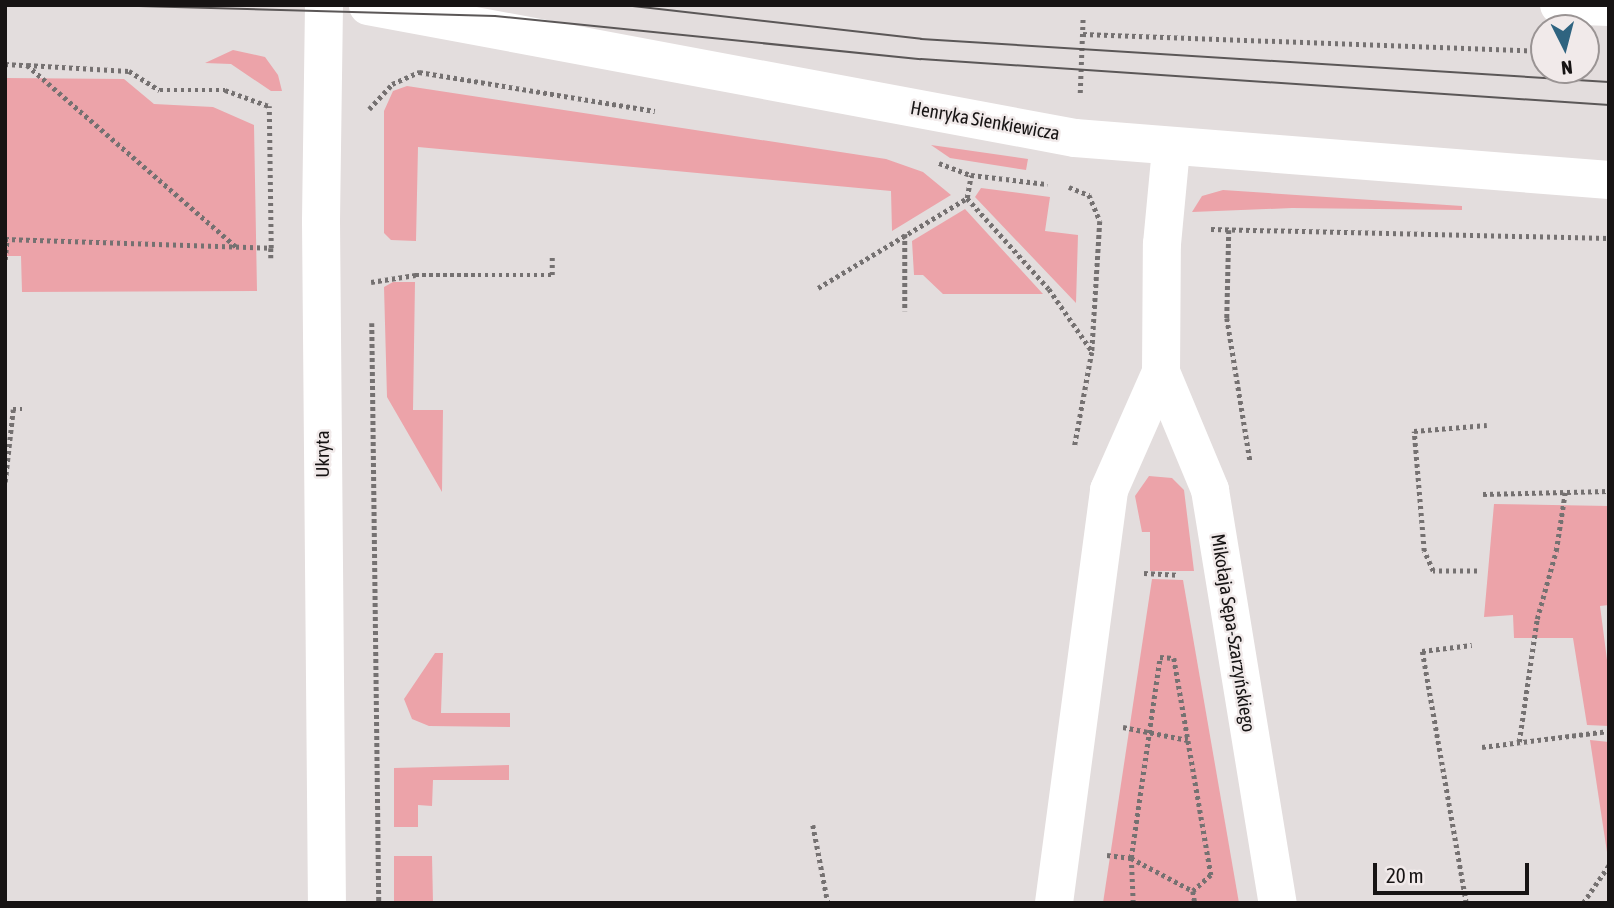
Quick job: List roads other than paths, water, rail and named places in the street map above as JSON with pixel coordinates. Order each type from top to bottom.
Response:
[{"type":"street","name":"Ukryta","points":[[324,5],[321,235],[327,903]]},
{"type":"street","name":"Henryka Sienkiewicza","points":[[356,5],[1032,131],[1171,148],[1609,180]]},
{"type":"street","name":"Henryka Sienkiewicza","points":[[368,6],[390,5]]},
{"type":"street","points":[[1559,5],[1609,7]]},
{"type":"street","name":"Mikołaja Sępa-Szarzyńskiego","points":[[1171,148],[1161,244],[1161,372],[1210,490],[1278,903]]},
{"type":"street","name":"Mikołaja Sępa-Szarzyńskiego","points":[[1054,903],[1110,490],[1161,372]]},
{"type":"tram line","points":[[103,5],[495,16],[921,59],[1609,105]]},
{"type":"tram line","points":[[624,5],[921,39],[1609,82]]}]
